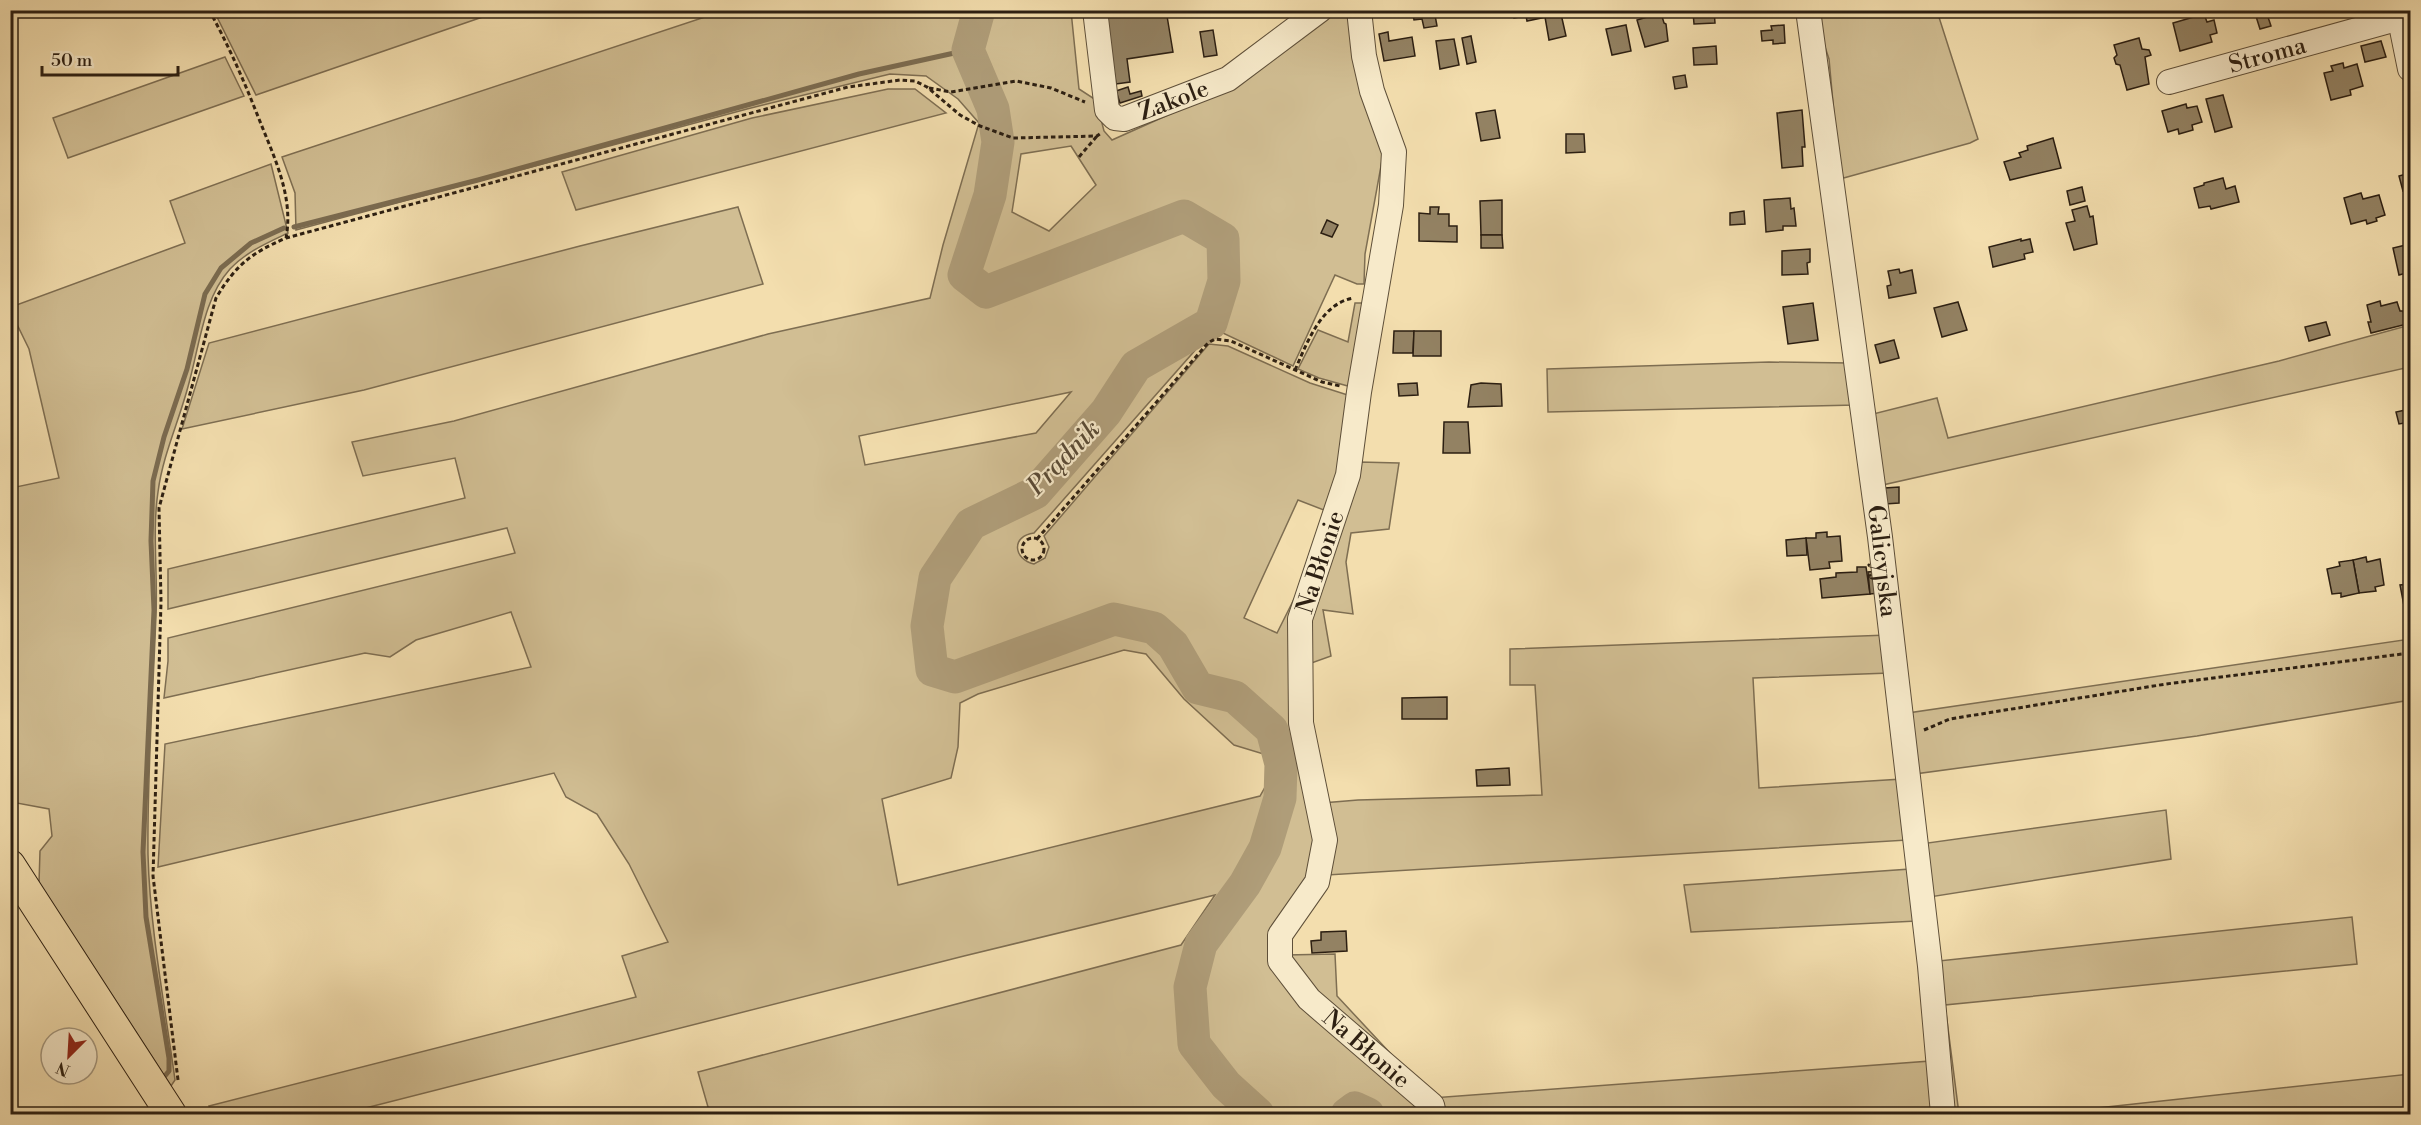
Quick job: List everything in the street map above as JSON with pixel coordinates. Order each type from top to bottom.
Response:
[{"type":"main road","points":[[10,866],[171,1114]]},
{"type":"street","name":"Zakole","points":[[1095,10],[1111,114],[1124,119],[1228,79],[1320,10]]},
{"type":"street","name":"Na Błonie","points":[[1359,10],[1364,56],[1372,91],[1394,152],[1391,205],[1359,392],[1348,475],[1300,619],[1301,723],[1325,840],[1317,882],[1280,935],[1280,962],[1309,999],[1432,1105],[1434,1114]]},
{"type":"street","name":"Galicyjska","points":[[1808,10],[1880,537],[1930,966],[1943,1114]]},
{"type":"street","points":[[2399,14],[2410,69]]},
{"type":"street","name":"Stroma","points":[[2169,82],[2399,14]]},
{"type":"path","points":[[209,10],[232,52],[282,176],[289,222],[286,238]]},
{"type":"path","points":[[171,1114],[178,1083],[153,876],[161,602],[159,508],[216,298],[230,274],[258,250],[286,238],[848,87],[900,80],[915,81],[927,87],[960,115],[980,126],[1013,138],[1097,136]]},
{"type":"path","points":[[927,87],[951,92],[1016,81],[1040,85],[1111,114],[1109,128],[1097,136],[1078,158]]},
{"type":"path","points":[[1296,370],[1315,327],[1343,300],[1376,295]]},
{"type":"path","points":[[1037,539],[1208,343],[1215,339],[1231,340],[1322,382],[1359,392]]},
{"type":"path","points":[[1030,538],[1037,539],[1043,547],[1042,554],[1033,559],[1026,557],[1022,549],[1024,542],[1030,538]]},
{"type":"path","points":[[1904,739],[1950,719],[1961,717],[2166,684],[2410,653]]},
{"type":"shaded area","points":[[726,10],[1071,11],[1079,89],[1096,100],[1104,131],[1112,140],[1235,85],[1334,11],[1353,11],[1383,155],[1365,254],[1364,284],[1357,284],[1335,275],[1293,366],[1223,333],[1206,338],[1034,533],[1021,538],[1018,548],[1022,557],[1034,564],[1045,558],[1049,547],[1044,536],[1209,344],[1228,346],[1310,383],[1354,397],[1329,512],[1298,500],[1244,618],[1277,633],[1302,583],[1316,845],[1311,875],[1269,959],[1427,1114],[710,1114],[698,1072],[1181,945],[1215,895],[964,956],[342,1114],[213,1114],[209,1106],[636,997],[622,956],[668,942],[629,864],[597,814],[566,797],[554,773],[158,867],[165,744],[531,667],[511,612],[416,640],[390,657],[365,653],[164,698],[168,638],[515,553],[507,528],[168,609],[168,569],[465,498],[455,458],[363,476],[352,442],[454,421],[768,334],[930,298],[979,123],[958,99],[926,76],[890,74],[747,109],[296,230],[295,193],[282,157]],"holes":[[[1071,146],[1096,185],[1049,231],[1012,212],[1021,154]],[[1071,392],[1036,433],[865,465],[859,436]],[[1124,650],[1146,654],[1184,699],[1234,745],[1267,755],[1269,780],[1260,796],[898,885],[882,799],[951,778],[958,747],[960,703],[978,694]]]},
{"type":"shaded area","points":[[214,11],[500,11],[256,95]]},
{"type":"shaded area","points":[[1813,11],[1937,11],[1978,139],[1840,179],[1829,59]]},
{"type":"shaded area","points":[[225,57],[244,96],[68,158],[53,118]]},
{"type":"shaded area","points":[[888,89],[915,89],[946,113],[576,210],[562,172],[752,118]]},
{"type":"shaded area","points":[[271,164],[288,233],[257,248],[236,263],[214,293],[164,463],[156,507],[156,600],[149,765],[148,855],[155,940],[175,1080],[171,1086],[39,883],[40,851],[52,836],[49,809],[11,802],[11,488],[59,478],[29,349],[11,312],[11,307],[185,243],[170,201]]},
{"type":"shaded area","points":[[738,207],[763,284],[364,390],[182,429],[209,343]]},
{"type":"shaded area","points":[[1355,303],[1370,303],[1355,388],[1319,378],[1298,369],[1318,330],[1348,342]]},
{"type":"shaded area","points":[[2410,325],[2410,367],[1878,486],[1869,415],[1937,398],[1948,438],[2279,361]]},
{"type":"shaded area","points":[[1769,362],[1850,363],[1856,405],[1548,412],[1547,369]]},
{"type":"shaded area","points":[[1359,462],[1399,463],[1389,529],[1351,533],[1346,562],[1353,614],[1323,610],[1331,656],[1306,665],[1309,619]]},
{"type":"shaded area","points":[[1888,635],[1890,673],[1753,678],[1759,788],[1902,779],[1908,713],[2410,639],[2410,700],[2197,736],[1915,774],[1921,844],[2166,810],[2171,859],[1929,897],[1939,961],[2352,917],[2357,964],[1945,1005],[1959,1114],[1439,1114],[1312,996],[1286,955],[1335,954],[1337,996],[1432,1098],[1930,1061],[1917,921],[1691,932],[1684,885],[1910,869],[1907,840],[1327,875],[1322,803],[1542,795],[1535,685],[1510,685],[1510,649]]},
{"type":"shaded area","points":[[2410,1074],[2410,1114],[2042,1114]]},
{"type":"building","points":[[1105,10],[1166,10],[1173,52],[1127,59],[1130,82],[1116,84]]},
{"type":"building","points":[[1412,10],[1447,10],[1447,13],[1435,15],[1437,26],[1424,28],[1422,19],[1414,20]]},
{"type":"building","points":[[1512,10],[1560,10],[1561,14],[1527,21],[1526,16],[1514,18]]},
{"type":"building","points":[[1583,10],[1609,10],[1610,13],[1584,17]]},
{"type":"building","points":[[1685,10],[1714,10],[1715,23],[1694,24],[1693,12],[1685,13]]},
{"type":"building","points":[[2254,10],[2286,11],[2267,14],[2271,26],[2260,29]]},
{"type":"building","points":[[1661,13],[1666,24],[1668,41],[1645,47],[1637,20]]},
{"type":"building","points":[[1561,14],[1566,36],[1549,40],[1545,17]]},
{"type":"building","points":[[2204,14],[2207,22],[2214,20],[2217,33],[2210,35],[2212,42],[2180,51],[2173,23]]},
{"type":"building","points":[[1626,25],[1631,51],[1612,55],[1606,29]]},
{"type":"building","points":[[1784,25],[1785,43],[1773,44],[1773,40],[1762,41],[1761,31],[1772,30],[1771,26]]},
{"type":"building","points":[[1213,30],[1217,55],[1204,57],[1200,32]]},
{"type":"building","points":[[1388,32],[1389,41],[1412,37],[1415,56],[1384,61],[1379,34]]},
{"type":"building","points":[[1471,36],[1476,62],[1467,64],[1462,38]]},
{"type":"building","points":[[2139,38],[2142,49],[2149,50],[2151,55],[2145,57],[2149,84],[2127,90],[2120,65],[2116,64],[2114,58],[2117,55],[2114,45]]},
{"type":"building","points":[[1454,39],[1459,65],[1440,69],[1436,41]]},
{"type":"building","points":[[2381,41],[2386,57],[2365,62],[2361,46]]},
{"type":"building","points":[[1716,46],[1717,64],[1694,65],[1693,48]]},
{"type":"building","points":[[2343,63],[2344,68],[2357,64],[2363,86],[2350,90],[2351,95],[2331,100],[2324,73],[2333,71],[2331,66]]},
{"type":"building","points":[[1685,75],[1687,87],[1675,89],[1673,77]]},
{"type":"building","points":[[1128,87],[1130,94],[1141,91],[1142,96],[1120,103],[1116,91]]},
{"type":"building","points":[[2223,95],[2232,127],[2215,132],[2206,99]]},
{"type":"building","points":[[2186,104],[2187,108],[2197,106],[2202,122],[2192,125],[2193,130],[2179,134],[2178,129],[2168,132],[2162,111]]},
{"type":"building","points":[[1495,110],[1500,138],[1481,141],[1476,113]]},
{"type":"building","points":[[1802,110],[1805,147],[1802,147],[1803,166],[1782,168],[1777,113]]},
{"type":"building","points":[[1566,134],[1584,134],[1585,152],[1566,153]]},
{"type":"building","points":[[2053,138],[2061,168],[2010,180],[2004,162],[2021,157],[2019,153],[2028,150],[2027,146]]},
{"type":"building","points":[[2410,173],[2410,189],[2403,191],[2399,176]]},
{"type":"building","points":[[2223,178],[2226,189],[2235,186],[2239,202],[2211,209],[2210,206],[2199,208],[2194,188]]},
{"type":"building","points":[[2082,187],[2085,201],[2070,205],[2067,191]]},
{"type":"building","points":[[2361,193],[2363,199],[2379,195],[2385,215],[2367,224],[2366,220],[2351,224],[2344,198]]},
{"type":"building","points":[[1790,198],[1791,209],[1794,208],[1796,226],[1783,226],[1783,230],[1766,232],[1764,200]]},
{"type":"building","points":[[1502,200],[1502,235],[1481,235],[1480,201]]},
{"type":"building","points":[[2087,206],[2090,217],[2093,216],[2097,244],[2074,250],[2066,223],[2075,221],[2072,210]]},
{"type":"building","points":[[1430,207],[1439,207],[1438,214],[1449,214],[1449,226],[1457,226],[1457,242],[1419,241],[1419,213],[1430,214]]},
{"type":"building","points":[[1744,211],[1745,224],[1730,225],[1730,213]]},
{"type":"building","points":[[1327,220],[1338,225],[1332,237],[1321,233]]},
{"type":"building","points":[[1481,235],[1502,235],[1503,248],[1481,248]]},
{"type":"building","points":[[2021,239],[2021,241],[2030,239],[2033,252],[2024,254],[2025,259],[1993,267],[1989,247]]},
{"type":"building","points":[[2410,244],[2410,272],[2399,275],[2393,248]]},
{"type":"building","points":[[1810,249],[1810,262],[1807,263],[1808,274],[1782,275],[1782,251]]},
{"type":"building","points":[[1899,269],[1900,273],[1912,270],[1916,293],[1889,298],[1887,286],[1891,285],[1888,271]]},
{"type":"building","points":[[2380,301],[2381,306],[2397,302],[2407,324],[2371,333],[2367,305]]},
{"type":"building","points":[[1958,302],[1967,330],[1942,337],[1934,308]]},
{"type":"building","points":[[1813,303],[1818,340],[1788,344],[1783,307]]},
{"type":"building","points":[[2326,322],[2330,335],[2309,341],[2305,327]]},
{"type":"building","points":[[1394,331],[1414,331],[1413,353],[1393,353]]},
{"type":"building","points":[[1414,331],[1441,331],[1441,356],[1413,356]]},
{"type":"building","points":[[1894,340],[1899,358],[1880,363],[1875,345]]},
{"type":"building","points":[[1417,383],[1418,395],[1399,396],[1398,384]]},
{"type":"building","points":[[1501,384],[1502,406],[1468,407],[1471,385]]},
{"type":"building","points":[[2410,409],[2410,422],[2399,424],[2396,412]]},
{"type":"building","points":[[1444,422],[1468,422],[1470,453],[1443,453]]},
{"type":"building","points":[[1899,487],[1899,503],[1885,504],[1885,488]]},
{"type":"building","points":[[1827,532],[1827,537],[1840,536],[1842,561],[1829,562],[1830,568],[1810,570],[1806,538],[1816,538],[1816,533]]},
{"type":"building","points":[[1806,538],[1807,555],[1787,556],[1786,540]]},
{"type":"building","points":[[2366,557],[2367,562],[2380,559],[2384,585],[2375,587],[2376,591],[2359,593],[2353,560]]},
{"type":"building","points":[[2353,560],[2359,593],[2341,597],[2341,593],[2332,594],[2327,569],[2340,566],[2339,562]]},
{"type":"building","points":[[1857,567],[1866,567],[1870,594],[1822,598],[1820,579],[1836,577],[1836,573],[1857,572]]},
{"type":"building","points":[[1878,571],[1880,593],[1870,594],[1868,572]]},
{"type":"building","points":[[2410,584],[2410,610],[2405,611],[2400,585]]},
{"type":"building","points":[[1447,697],[1447,719],[1402,719],[1402,698]]},
{"type":"building","points":[[1509,768],[1510,785],[1477,786],[1476,770]]},
{"type":"building","points":[[1346,931],[1347,951],[1312,953],[1311,941],[1321,940],[1321,932]]},
{"type":"waterway","name":"Prądnik","points":[[979,10],[968,50],[993,109],[998,142],[990,195],[964,275],[986,292],[1184,216],[1223,239],[1224,281],[1211,323],[1136,366],[1106,412],[1035,493],[971,524],[935,578],[927,626],[932,670],[955,677],[1114,619],[1154,628],[1173,645],[1198,688],[1235,697],[1272,730],[1281,764],[1280,798],[1265,848],[1245,884],[1201,944],[1190,987],[1194,1044],[1226,1085],[1258,1114]]},
{"type":"waterway","points":[[294,227],[478,180],[859,74],[968,50]]},
{"type":"waterway","points":[[164,1077],[169,1071],[169,1058],[146,917],[143,852],[154,610],[151,541],[153,481],[164,437],[187,369],[205,294],[221,268],[251,243],[284,228]]},
{"type":"waterway","name":"Prądnik","points":[[1347,1114],[1355,1108],[1368,1114]]}]
